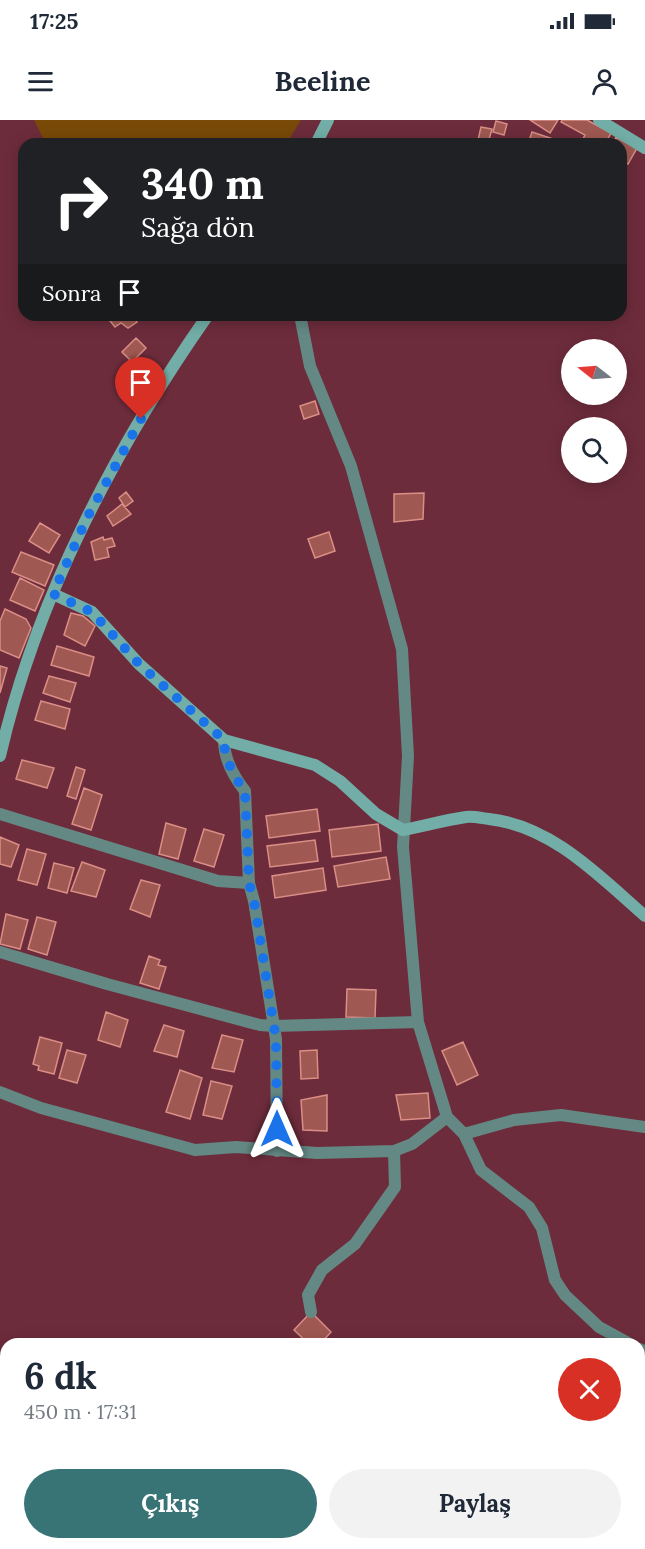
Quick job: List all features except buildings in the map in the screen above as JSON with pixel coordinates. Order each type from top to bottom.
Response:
[{"type":"street","points":[[319,138],[328,120]]},
{"type":"street","points":[[599,120],[645,148]]},
{"type":"street","points":[[0,756],[11,709],[53,594],[87,518],[130,436],[204,321]]},
{"type":"street","points":[[301,321],[310,366],[351,466],[402,648],[408,756],[403,830],[418,1022],[447,1117],[464,1134],[480,1170],[529,1207],[542,1228],[555,1280],[566,1295],[599,1328],[618,1338]]},
{"type":"street","points":[[53,594],[92,612],[139,664],[224,740],[315,765],[340,781],[376,814],[403,830],[468,817],[509,821],[556,842],[645,916]]},
{"type":"street","points":[[224,740],[224,750],[236,780],[245,791],[249,883],[254,901],[276,1039],[277,1151]]},
{"type":"street","points":[[0,814],[218,881],[249,883]]},
{"type":"street","points":[[0,952],[107,984],[260,1025],[418,1022]]},
{"type":"street","points":[[0,1092],[51,1111],[195,1150],[236,1147],[277,1151],[394,1151],[412,1144],[447,1117]]},
{"type":"street","points":[[464,1134],[514,1120],[561,1115],[645,1127]]},
{"type":"street","points":[[311,1312],[308,1295],[322,1270],[355,1244],[395,1187],[394,1151]]},
{"type":"shaded area","points":[[34,120],[301,120],[290,138],[43,138]]},
{"type":"route","points":[[141,419],[87,518],[53,594],[92,612],[139,664],[224,740],[224,750],[236,780],[245,791],[249,883],[254,901],[276,1039],[277,1129]]}]
